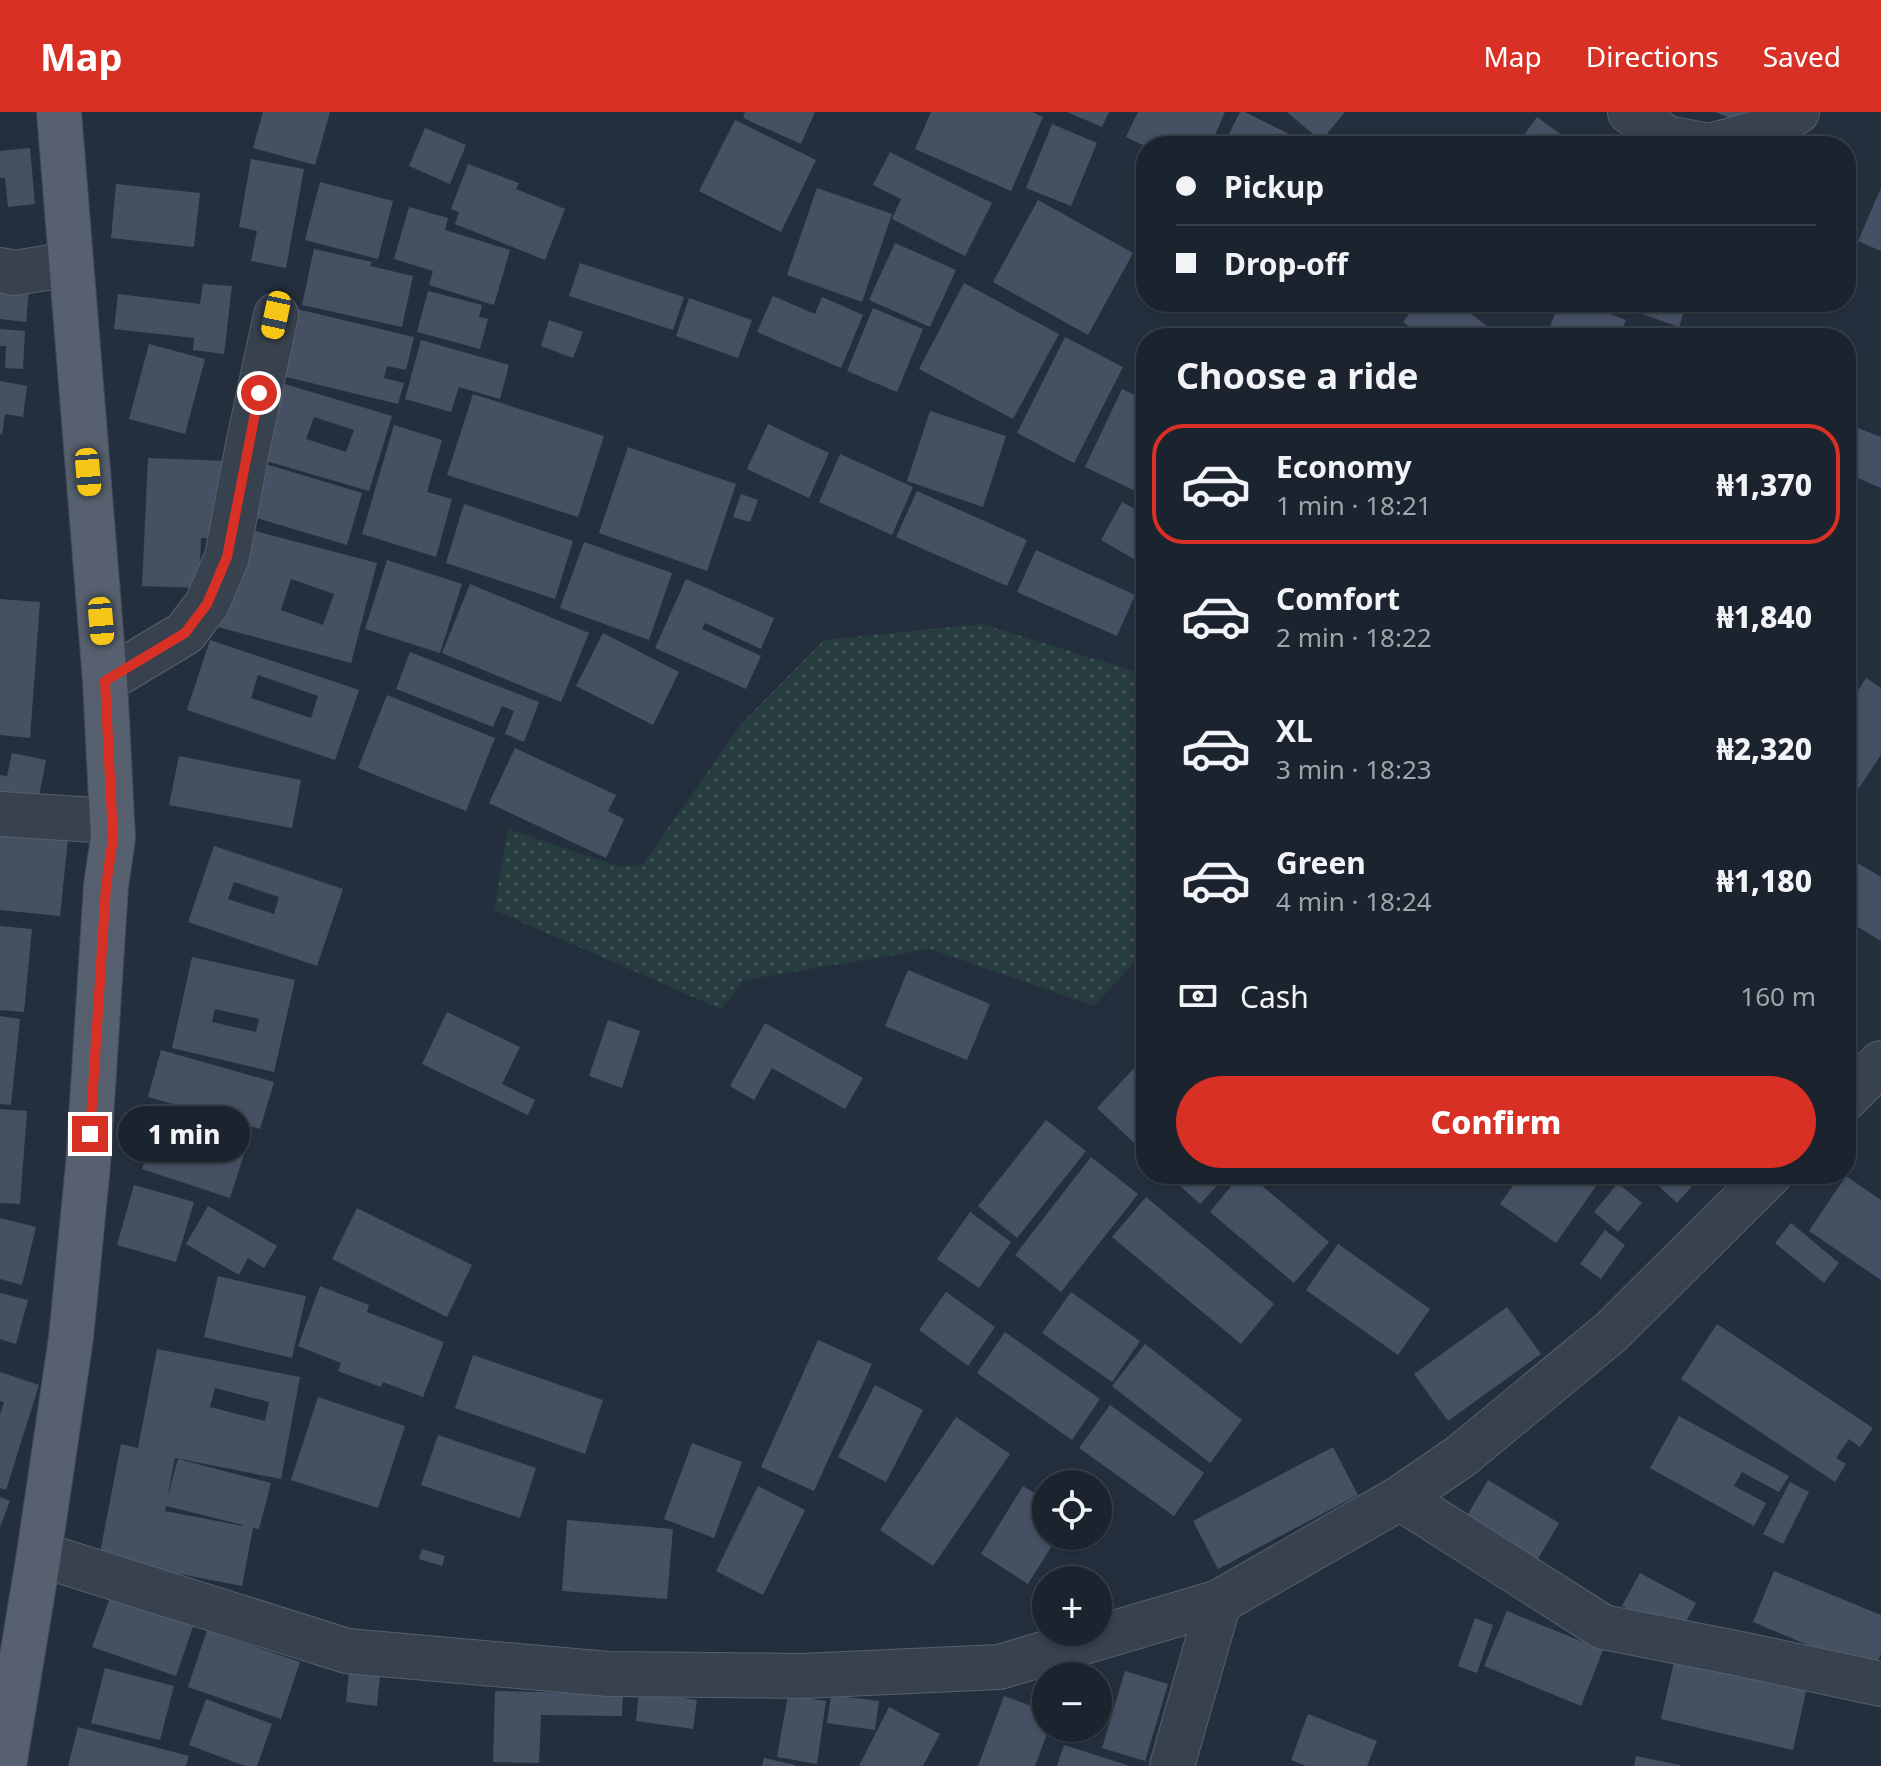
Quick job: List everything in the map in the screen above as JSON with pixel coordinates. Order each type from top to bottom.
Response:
[{"type":"main road","points":[[4,1766],[73,1323],[88,1165],[106,886],[113,838],[105,681],[59,112]]},
{"type":"street","points":[[1630,112],[1664,136]]},
{"type":"street","points":[[1747,136],[1797,112]]},
{"type":"street","points":[[0,270],[14,273],[71,264]]},
{"type":"street","points":[[105,681],[185,633],[207,604],[227,557],[276,315]]},
{"type":"street","points":[[0,814],[112,821]]},
{"type":"street","points":[[1856,1088],[1881,1063]]},
{"type":"street","points":[[39,1554],[347,1651],[609,1674],[802,1676],[999,1667],[1219,1602],[1400,1498],[1461,1456],[1611,1332],[1760,1184]]},
{"type":"street","points":[[1400,1498],[1603,1627],[1881,1684]]},
{"type":"street","points":[[1172,1766],[1219,1602]]},
{"type":"green space","points":[[982,624],[1136,672],[1136,960],[1094,1006],[930,949],[744,980],[721,1009],[494,910],[508,829],[620,867],[643,864],[742,723],[824,640]]},
{"type":"building","points":[[263,112],[330,112],[315,165],[253,148]]},
{"type":"building","points":[[745,112],[815,112],[801,144],[743,118]]},
{"type":"building","points":[[931,112],[1032,112],[1043,117],[1011,191],[915,149]]},
{"type":"building","points":[[1067,112],[1109,112],[1102,127]]},
{"type":"building","points":[[1138,112],[1225,112],[1214,136],[1136,136],[1136,142],[1126,137]]},
{"type":"building","points":[[1240,112],[1291,135],[1290,136],[1228,136]]},
{"type":"building","points":[[1287,112],[1345,112],[1325,136],[1315,136]]},
{"type":"building","points":[[1715,112],[1756,112],[1750,126]]},
{"type":"building","points":[[1537,117],[1563,136],[1523,136]]},
{"type":"building","points":[[735,120],[816,160],[781,232],[699,191]]},
{"type":"building","points":[[1052,124],[1097,143],[1071,206],[1026,188]]},
{"type":"building","points":[[425,128],[466,145],[450,184],[409,166]]},
{"type":"building","points":[[30,148],[35,204],[8,207],[5,178],[0,178],[0,151]]},
{"type":"building","points":[[890,152],[992,203],[965,256],[892,219],[901,199],[873,185]]},
{"type":"building","points":[[251,159],[304,169],[286,268],[251,261],[257,231],[239,227]]},
{"type":"building","points":[[468,164],[519,183],[516,189],[565,209],[545,260],[455,224],[459,212],[451,209]]},
{"type":"building","points":[[320,182],[393,201],[378,259],[305,240]]},
{"type":"building","points":[[116,184],[200,193],[194,247],[111,238]]},
{"type":"building","points":[[817,188],[892,214],[862,302],[787,275]]},
{"type":"building","points":[[1881,188],[1881,251],[1858,241]]},
{"type":"building","points":[[1038,200],[1133,253],[1088,335],[993,282]]},
{"type":"building","points":[[409,207],[448,218],[445,230],[510,250],[494,305],[429,285],[433,271],[394,259]]},
{"type":"building","points":[[895,243],[956,270],[930,327],[869,300]]},
{"type":"building","points":[[314,249],[372,262],[370,266],[413,276],[402,327],[302,305]]},
{"type":"building","points":[[580,263],[684,297],[673,330],[569,296]]},
{"type":"building","points":[[964,283],[1059,334],[1013,419],[919,369]]},
{"type":"building","points":[[203,284],[232,286],[224,354],[193,350],[194,338],[114,329],[118,294],[200,304]]},
{"type":"building","points":[[0,286],[29,289],[26,322],[0,319]]},
{"type":"building","points":[[428,291],[482,305],[479,317],[488,319],[480,349],[417,332]]},
{"type":"building","points":[[773,296],[815,314],[822,297],[863,315],[841,368],[757,332]]},
{"type":"building","points":[[689,298],[752,320],[738,358],[676,336]]},
{"type":"building","points":[[873,308],[923,329],[897,392],[847,371]]},
{"type":"building","points":[[297,309],[414,337],[406,370],[387,366],[384,378],[404,383],[398,404],[282,376]]},
{"type":"building","points":[[1410,312],[1469,312],[1487,326],[1411,328],[1403,322]]},
{"type":"building","points":[[1555,312],[1606,312],[1626,320],[1623,328],[1550,328]]},
{"type":"building","points":[[1636,312],[1684,312],[1679,327]]},
{"type":"building","points":[[549,320],[583,332],[573,358],[541,346]]},
{"type":"building","points":[[0,329],[25,331],[23,369],[5,368],[6,346],[0,346]]},
{"type":"building","points":[[1065,337],[1123,367],[1074,463],[1017,433]]},
{"type":"building","points":[[421,340],[509,365],[500,399],[459,387],[451,412],[405,399]]},
{"type":"building","points":[[149,344],[205,359],[185,434],[129,419]]},
{"type":"building","points":[[0,381],[27,386],[23,417],[5,414],[2,435],[0,434]]},
{"type":"building","points":[[278,382],[392,416],[369,491],[256,458]],"holes":[[[314,417],[354,430],[346,452],[306,439]]]},
{"type":"building","points":[[1122,389],[1136,395],[1136,491],[1085,467]]},
{"type":"building","points":[[473,394],[604,436],[578,517],[447,475]]},
{"type":"building","points":[[930,411],[1006,436],[983,507],[907,481]]},
{"type":"building","points":[[768,424],[829,453],[809,498],[747,469]]},
{"type":"building","points":[[394,425],[442,440],[427,492],[452,499],[436,557],[362,534]]},
{"type":"building","points":[[1856,427],[1881,437],[1881,488],[1856,477]]},
{"type":"building","points":[[628,447],[736,484],[707,571],[599,533]]},
{"type":"building","points":[[840,454],[913,487],[892,535],[819,502]]},
{"type":"building","points":[[148,458],[229,461],[225,539],[201,538],[199,588],[142,586]]},
{"type":"building","points":[[259,462],[362,493],[347,545],[243,514]]},
{"type":"building","points":[[917,491],[1027,540],[1007,586],[896,537]]},
{"type":"building","points":[[741,494],[758,500],[750,522],[733,517]]},
{"type":"building","points":[[1122,502],[1136,510],[1136,560],[1101,540]]},
{"type":"building","points":[[464,504],[573,541],[555,599],[446,563]]},
{"type":"building","points":[[244,528],[377,563],[351,663],[218,627]],"holes":[[[291,579],[334,594],[323,625],[281,610]]]},
{"type":"building","points":[[584,542],[672,573],[649,640],[560,608]]},
{"type":"building","points":[[1036,550],[1135,595],[1117,636],[1017,592]]},
{"type":"building","points":[[387,560],[462,584],[440,653],[365,629]]},
{"type":"building","points":[[686,579],[774,618],[761,649],[705,623],[702,629],[761,656],[746,689],[655,648]]},
{"type":"building","points":[[470,584],[589,633],[561,702],[442,653]]},
{"type":"building","points":[[0,599],[40,602],[30,738],[0,735]]},
{"type":"building","points":[[603,633],[679,672],[653,725],[576,686]]},
{"type":"building","points":[[210,640],[359,690],[335,760],[187,710]],"holes":[[[258,675],[318,696],[311,718],[251,698]]]},
{"type":"building","points":[[410,652],[539,702],[524,742],[505,734],[514,711],[502,706],[493,727],[396,689]]},
{"type":"building","points":[[1866,678],[1881,688],[1881,755],[1856,792],[1856,694]]},
{"type":"building","points":[[387,695],[495,738],[466,811],[358,768]]},
{"type":"building","points":[[515,748],[616,795],[608,811],[624,819],[606,858],[489,803]]},
{"type":"building","points":[[12,753],[46,760],[37,807],[0,799],[0,775],[7,776]]},
{"type":"building","points":[[179,756],[301,780],[292,828],[169,805]]},
{"type":"building","points":[[0,830],[68,838],[60,916],[0,910]]},
{"type":"building","points":[[214,846],[343,889],[317,966],[188,922]],"holes":[[[234,882],[279,897],[274,914],[228,899]]]},
{"type":"building","points":[[1856,862],[1881,877],[1881,941],[1856,926]]},
{"type":"building","points":[[0,926],[32,929],[24,1012],[0,1010]]},
{"type":"building","points":[[192,957],[295,980],[274,1072],[172,1048]],"holes":[[[215,1009],[259,1019],[256,1032],[212,1022]]]},
{"type":"building","points":[[908,970],[990,1004],[967,1060],[885,1026]]},
{"type":"building","points":[[447,1012],[520,1047],[502,1084],[535,1100],[528,1115],[422,1064]]},
{"type":"building","points":[[0,1016],[20,1019],[11,1105],[0,1104]]},
{"type":"building","points":[[608,1020],[640,1031],[622,1088],[589,1076]]},
{"type":"building","points":[[765,1023],[863,1078],[845,1109],[772,1068],[754,1100],[730,1086]]},
{"type":"building","points":[[161,1050],[274,1082],[260,1129],[148,1097]]},
{"type":"building","points":[[1136,1066],[1136,1145],[1097,1108]]},
{"type":"building","points":[[0,1109],[27,1111],[20,1204],[0,1203]]},
{"type":"building","points":[[161,1110],[249,1139],[230,1198],[142,1169]]},
{"type":"building","points":[[1046,1120],[1086,1151],[1017,1238],[978,1206]]},
{"type":"building","points":[[1091,1157],[1138,1194],[1061,1292],[1015,1255]]},
{"type":"building","points":[[1856,1183],[1881,1200],[1881,1280],[1809,1231],[1841,1184]]},
{"type":"building","points":[[1178,1184],[1219,1184],[1200,1204]]},
{"type":"building","points":[[1233,1184],[1260,1184],[1329,1242],[1294,1283],[1210,1212]]},
{"type":"building","points":[[1514,1184],[1597,1185],[1556,1243],[1500,1204]]},
{"type":"building","points":[[1617,1184],[1642,1203],[1618,1232],[1594,1212]]},
{"type":"building","points":[[1657,1184],[1694,1184],[1677,1203]]},
{"type":"building","points":[[134,1185],[194,1202],[176,1262],[117,1245]]},
{"type":"building","points":[[1146,1197],[1274,1304],[1241,1344],[1112,1237]]},
{"type":"building","points":[[208,1206],[277,1246],[264,1268],[248,1258],[239,1275],[186,1244]]},
{"type":"building","points":[[357,1208],[472,1265],[447,1317],[332,1259]]},
{"type":"building","points":[[970,1212],[1011,1242],[979,1288],[937,1259]]},
{"type":"building","points":[[0,1218],[36,1227],[22,1285],[0,1279]]},
{"type":"building","points":[[1791,1223],[1839,1263],[1824,1283],[1775,1243]]},
{"type":"building","points":[[1605,1230],[1625,1245],[1601,1279],[1580,1264]]},
{"type":"building","points":[[1338,1244],[1430,1309],[1398,1355],[1306,1290]]},
{"type":"building","points":[[218,1276],[306,1296],[292,1358],[204,1337]]},
{"type":"building","points":[[320,1286],[369,1305],[367,1312],[444,1342],[423,1397],[383,1382],[381,1387],[338,1371],[341,1363],[298,1346]]},
{"type":"building","points":[[946,1292],[995,1327],[968,1366],[919,1330]]},
{"type":"building","points":[[1071,1292],[1140,1341],[1112,1382],[1042,1333]]},
{"type":"building","points":[[0,1293],[28,1300],[16,1344],[0,1339]]},
{"type":"building","points":[[1507,1307],[1541,1354],[1448,1421],[1414,1374]]},
{"type":"building","points":[[1717,1324],[1873,1428],[1860,1447],[1849,1439],[1836,1458],[1846,1464],[1835,1482],[1681,1379]]},
{"type":"building","points":[[1005,1332],[1100,1399],[1072,1440],[977,1373]]},
{"type":"building","points":[[818,1340],[872,1364],[814,1491],[761,1467]]},
{"type":"building","points":[[1145,1344],[1242,1420],[1210,1463],[1112,1386]]},
{"type":"building","points":[[157,1349],[300,1377],[281,1479],[175,1458],[167,1499],[178,1459],[271,1483],[259,1529],[253,1528],[242,1586],[99,1558],[121,1444],[138,1448]],"holes":[[[215,1388],[269,1402],[265,1421],[210,1407]],[[166,1506],[243,1525],[243,1526],[165,1511]]]},
{"type":"building","points":[[473,1355],[603,1400],[585,1454],[455,1408]]},
{"type":"building","points":[[0,1372],[39,1385],[6,1490],[0,1488],[0,1415],[4,1402],[0,1401]]},
{"type":"building","points":[[875,1385],[923,1410],[886,1482],[838,1457]]},
{"type":"building","points":[[318,1397],[405,1426],[378,1508],[291,1480]]},
{"type":"building","points":[[1110,1405],[1204,1473],[1174,1516],[1079,1448]]},
{"type":"building","points":[[1679,1416],[1789,1476],[1779,1492],[1742,1472],[1734,1486],[1766,1503],[1754,1526],[1650,1468]]},
{"type":"building","points":[[956,1417],[1010,1454],[933,1566],[880,1530]]},
{"type":"building","points":[[438,1435],[536,1468],[520,1518],[421,1485]]},
{"type":"building","points":[[692,1443],[742,1462],[714,1538],[664,1519]]},
{"type":"building","points":[[1333,1447],[1358,1495],[1218,1569],[1193,1521]]},
{"type":"building","points":[[1488,1480],[1559,1523],[1532,1569],[1461,1526]]},
{"type":"building","points":[[1790,1482],[1809,1492],[1783,1544],[1763,1534]]},
{"type":"building","points":[[758,1486],[805,1510],[763,1595],[716,1571]]},
{"type":"building","points":[[1023,1486],[1032,1491],[1032,1550],[1049,1550],[1039,1566],[1032,1566],[1032,1578],[1028,1584],[981,1554]]},
{"type":"building","points":[[0,1497],[10,1501],[0,1527]]},
{"type":"building","points":[[567,1520],[673,1529],[667,1599],[562,1591]]},
{"type":"building","points":[[422,1549],[445,1556],[442,1566],[419,1559]]},
{"type":"building","points":[[1774,1571],[1881,1615],[1881,1654],[1873,1672],[1753,1622]]},
{"type":"building","points":[[1640,1573],[1696,1603],[1678,1636],[1622,1606]]},
{"type":"building","points":[[112,1592],[195,1621],[176,1676],[92,1647]]},
{"type":"building","points":[[1507,1611],[1603,1650],[1581,1706],[1484,1666]]},
{"type":"building","points":[[1475,1618],[1493,1625],[1477,1673],[1458,1666]]},
{"type":"building","points":[[207,1630],[300,1662],[281,1719],[188,1687]]},
{"type":"building","points":[[1676,1653],[1808,1683],[1793,1750],[1661,1719]]},
{"type":"building","points":[[105,1668],[174,1686],[160,1740],[91,1723]]},
{"type":"building","points":[[349,1671],[380,1675],[377,1706],[346,1702]]},
{"type":"building","points":[[1125,1671],[1168,1684],[1145,1761],[1102,1748],[1104,1742],[1112,1742],[1112,1715]]},
{"type":"building","points":[[495,1691],[623,1694],[622,1716],[541,1715],[539,1763],[493,1762]]},
{"type":"building","points":[[639,1692],[697,1700],[693,1729],[636,1721]]},
{"type":"building","points":[[788,1695],[826,1701],[817,1764],[777,1757]]},
{"type":"building","points":[[831,1695],[879,1701],[875,1730],[827,1723]]},
{"type":"building","points":[[1004,1696],[1032,1706],[1032,1742],[1044,1742],[1035,1766],[978,1766]]},
{"type":"building","points":[[206,1699],[272,1724],[257,1766],[245,1766],[189,1745]]},
{"type":"building","points":[[889,1707],[940,1734],[923,1766],[859,1766]]},
{"type":"building","points":[[1308,1714],[1377,1741],[1367,1766],[1306,1766],[1291,1760]]},
{"type":"building","points":[[78,1727],[189,1756],[186,1766],[68,1766]]},
{"type":"building","points":[[1064,1745],[1127,1765],[1127,1766],[1057,1766]]},
{"type":"building","points":[[1636,1756],[1680,1765],[1680,1766],[1634,1766]]},
{"type":"building","points":[[764,1758],[795,1765],[762,1766]]},
{"type":"route","points":[[90,1134],[106,886],[113,838],[105,681],[185,633],[207,604],[227,557],[259,393]]}]
